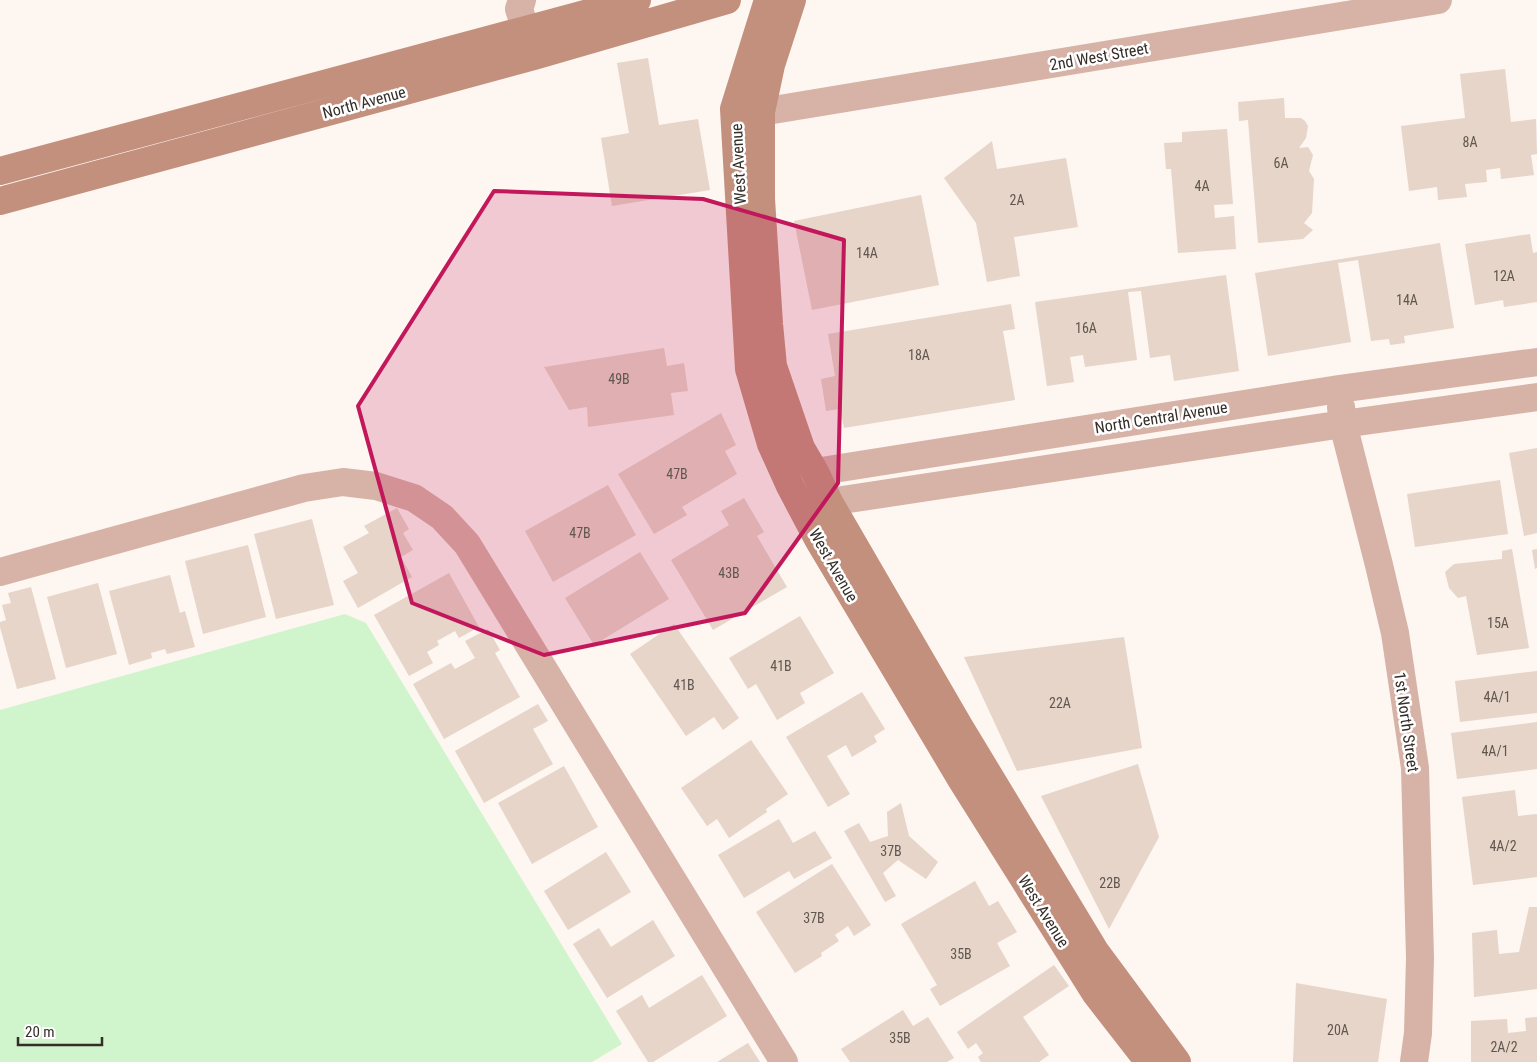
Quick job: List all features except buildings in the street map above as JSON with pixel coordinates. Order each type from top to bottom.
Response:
[{"type":"street","points":[[522,0],[519,9],[530,43]]},
{"type":"street","name":"North Avenue","points":[[0,201],[530,43],[637,0]]},
{"type":"street","name":"North Avenue","points":[[0,171],[530,43],[728,0]]},
{"type":"street","name":"2nd West Street","points":[[761,112],[1348,7],[1438,0]]},
{"type":"street","name":"West Avenue","points":[[784,1],[761,112],[761,199],[773,366],[801,448],[829,502],[959,726],[1095,952],[1177,1062]]},
{"type":"street","name":"West Avenue","points":[[784,1],[734,109],[749,369],[771,444],[818,539],[961,779],[1096,994],[1149,1062]]},
{"type":"street","name":"North Central Avenue","points":[[787,479],[815,472],[1339,389],[1537,362]]},
{"type":"street","name":"1st North Street","points":[[1339,389],[1343,424],[1395,633],[1415,768],[1420,958],[1418,1033],[1414,1062]]},
{"type":"street","points":[[803,511],[829,502],[1343,424],[1537,397]]},
{"type":"street","points":[[0,572],[304,488],[343,482],[376,486],[414,498],[442,517],[467,544],[784,1062]]},
{"type":"highlighted area","points":[[494,191],[703,199],[844,240],[838,483],[745,613],[544,655],[412,603],[358,406]]},
{"type":"green space","points":[[345,614],[366,623],[622,1044],[592,1062],[0,1062],[0,710]]}]
